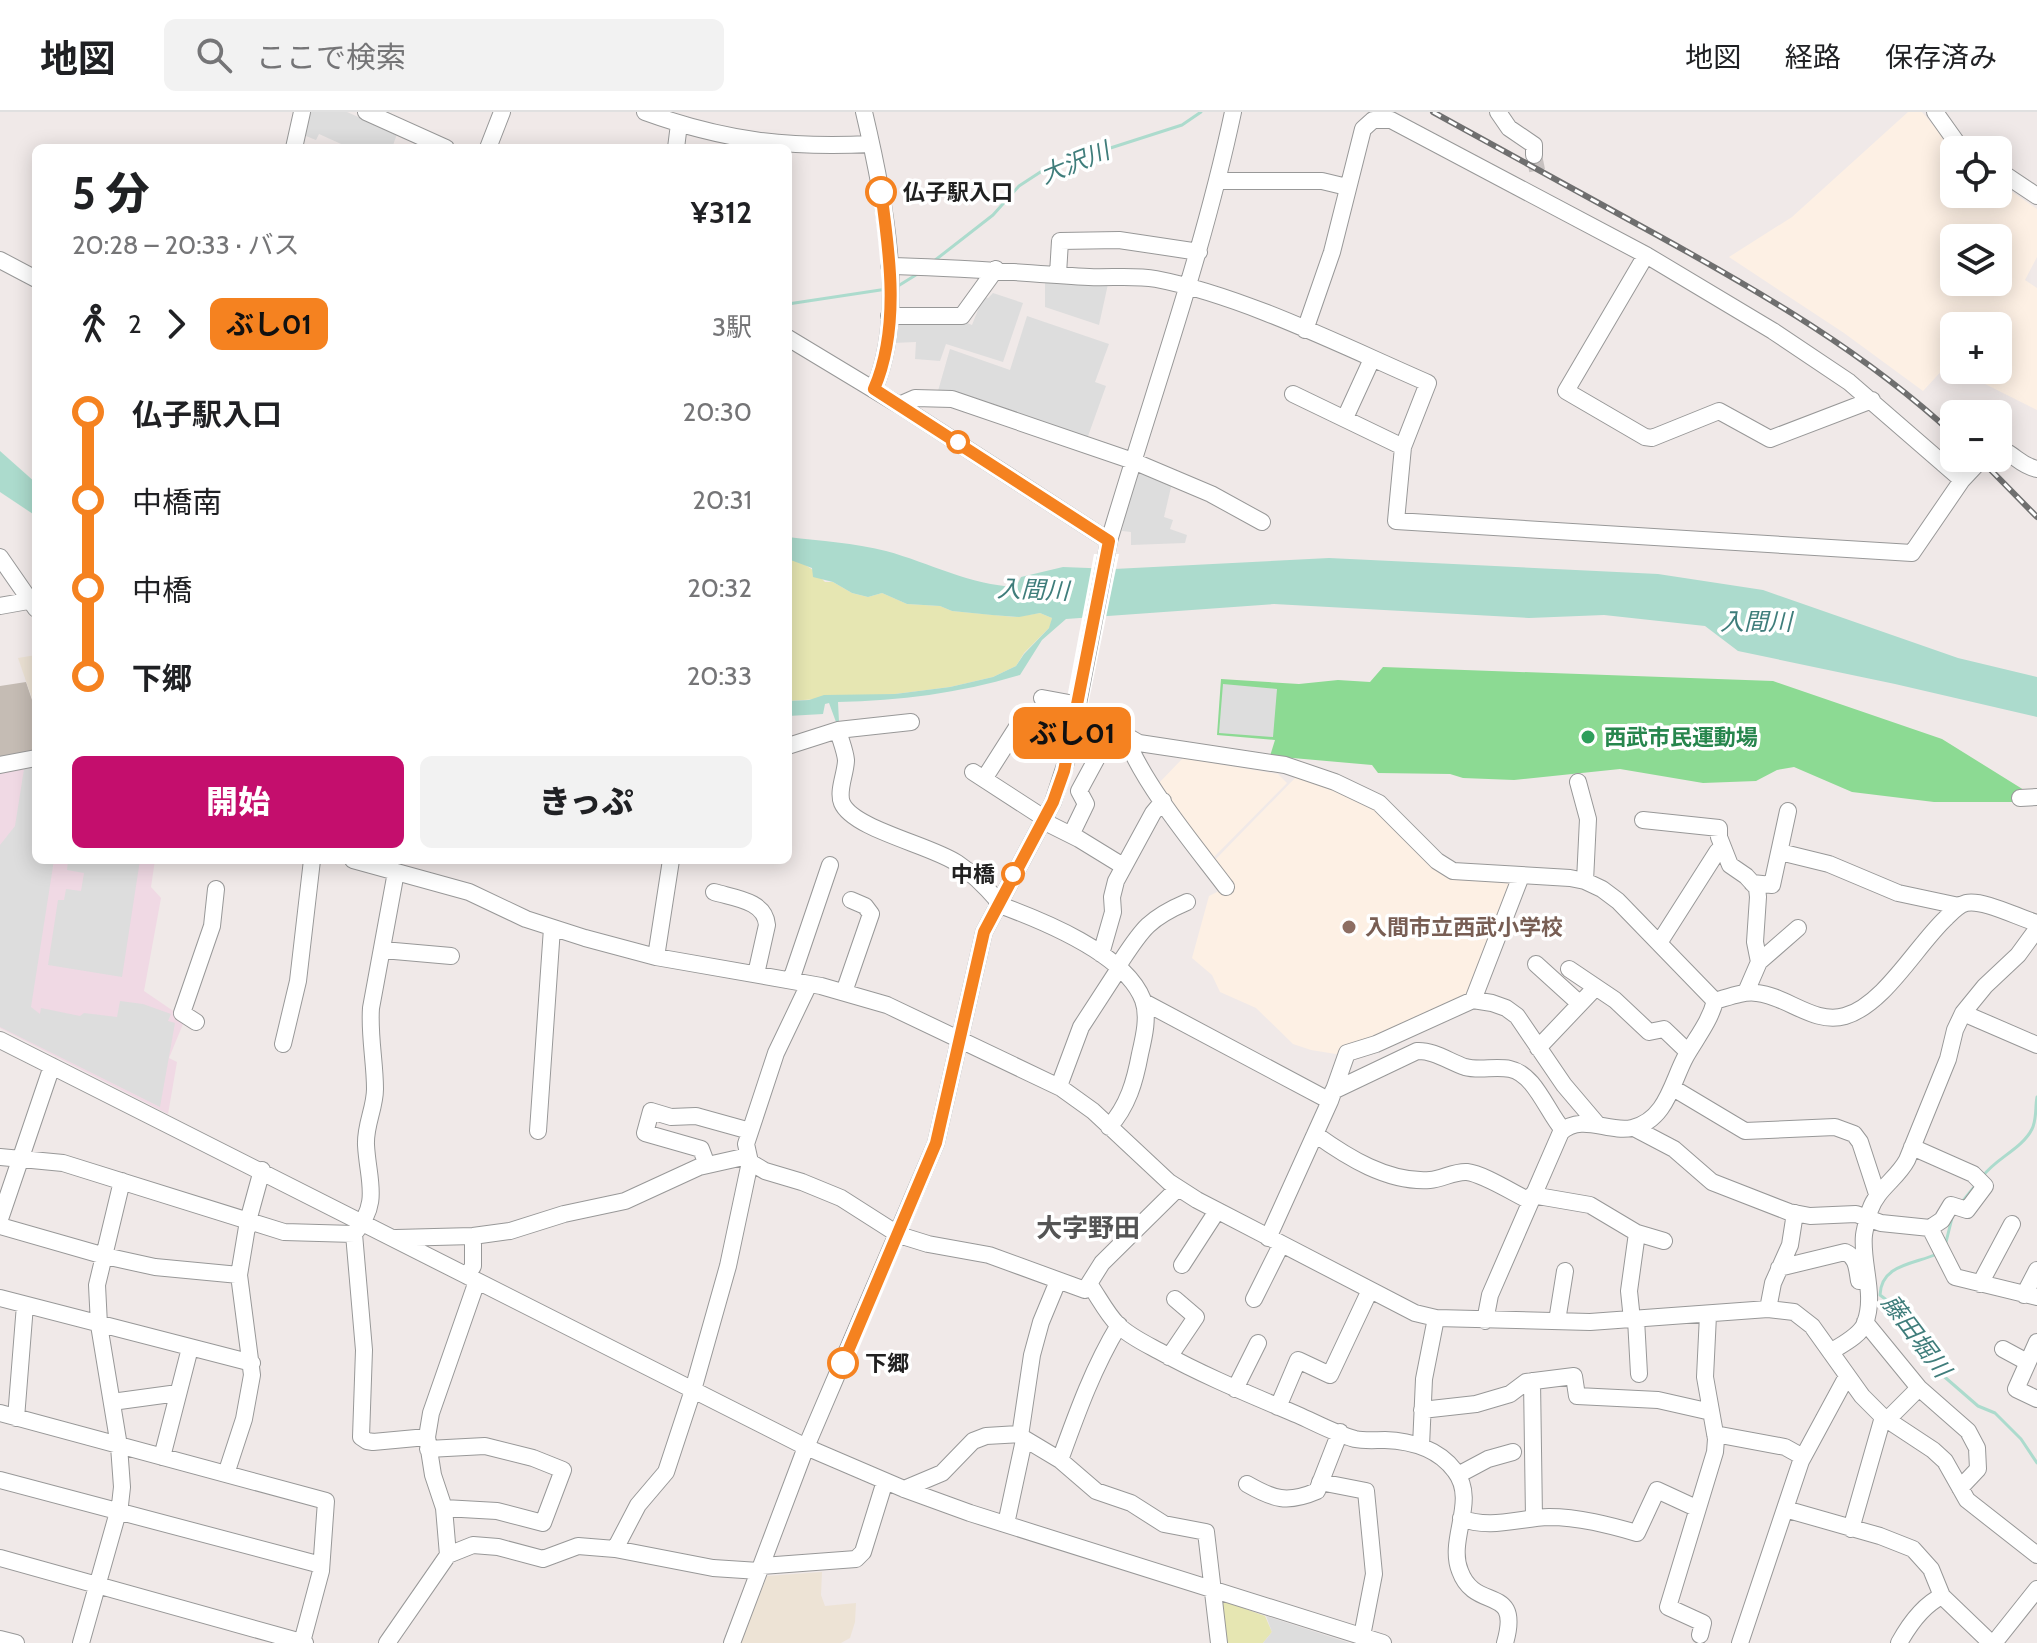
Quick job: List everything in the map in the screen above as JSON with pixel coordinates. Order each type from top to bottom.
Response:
[{"type":"street","points":[[295,144],[302,112]]},
{"type":"street","points":[[366,112],[437,144]]},
{"type":"street","points":[[490,144],[502,112]]},
{"type":"street","points":[[645,112],[679,124],[776,144]]},
{"type":"street","points":[[864,112],[881,192],[889,273],[885,354],[874,389]]},
{"type":"street","points":[[732,1643],[806,1447],[936,1143],[984,932],[997,902],[1044,820],[1064,771],[1108,548],[1189,288],[1233,112]]},
{"type":"street","points":[[1498,112],[1509,128],[1534,145],[1534,155]]},
{"type":"street","points":[[1938,113],[1953,136]]},
{"type":"street","points":[[1305,330],[1332,252],[1363,129],[1373,120],[1382,119],[1402,124],[1534,185],[1773,331],[1872,400],[1962,480]]},
{"type":"street","points":[[676,144],[679,124]]},
{"type":"street","points":[[792,146],[871,144]]},
{"type":"street","points":[[2012,179],[2037,196]]},
{"type":"street","points":[[1218,181],[1322,181],[1347,187]]},
{"type":"street","points":[[1058,274],[1060,241],[1119,240],[1199,252]]},
{"type":"street","points":[[1646,255],[1566,391],[1645,437],[1652,438],[1719,411],[1770,439],[1872,400]]},
{"type":"street","points":[[0,260],[32,277]]},
{"type":"street","points":[[889,273],[996,269],[1144,278],[1189,288],[1305,330],[1428,383],[1403,447],[1396,521],[1912,553],[1970,472]]},
{"type":"street","points":[[889,308],[962,316],[996,269]]},
{"type":"street","points":[[792,340],[899,405],[1108,548]]},
{"type":"street","points":[[1345,418],[1372,359]]},
{"type":"street","points":[[1293,394],[1403,447]]},
{"type":"street","points":[[899,405],[915,398],[952,399],[1133,461],[1211,494],[1262,522]]},
{"type":"street","points":[[2012,456],[2023,466],[2037,469]]},
{"type":"street","points":[[0,557],[32,605]]},
{"type":"street","points":[[0,606],[32,605]]},
{"type":"street","points":[[1042,698],[1078,705],[1119,734],[1149,746],[1285,765],[1311,773],[1379,803],[1444,867],[1462,873],[1585,881],[1618,901],[1715,1001]]},
{"type":"street","points":[[1026,713],[979,775],[1044,820],[1123,866]]},
{"type":"street","points":[[792,745],[838,730],[911,722]]},
{"type":"street","points":[[838,730],[846,759],[841,797],[843,805],[857,819],[878,831],[927,846],[958,863],[997,902],[1043,921],[1101,954],[1119,967],[1144,1002],[1332,1096]]},
{"type":"street","points":[[1119,734],[1226,887]]},
{"type":"street","points":[[1071,835],[1086,804],[1079,791],[1119,734]]},
{"type":"street","points":[[0,765],[32,759]]},
{"type":"street","points":[[1578,782],[1588,819],[1585,881]]},
{"type":"street","points":[[2020,798],[2037,797]]},
{"type":"street","points":[[1101,954],[1113,912],[1112,897],[1123,866],[1163,801]]},
{"type":"street","points":[[1752,883],[1772,885],[1788,811]]},
{"type":"street","points":[[1643,820],[1719,828],[1722,847],[1730,865],[1757,888],[1755,942],[1759,962]]},
{"type":"street","points":[[1659,943],[1722,847]]},
{"type":"street","points":[[1780,852],[1829,864],[1880,888],[1959,906],[1975,903],[2037,926],[2018,955],[1985,986],[1963,1013],[1912,1147],[1900,1172],[1877,1194],[1868,1218],[1864,1235],[1868,1286],[1865,1322],[1859,1331],[1832,1351]]},
{"type":"street","points":[[283,1044],[298,981],[312,864]]},
{"type":"street","points":[[367,864],[469,892],[552,928],[656,957],[791,980],[887,1005],[1059,1086],[1093,1111],[1178,1188],[1415,1313],[1436,1318],[1485,1321],[1557,1321],[1708,1315],[1768,1309],[1794,1312],[1812,1326],[1862,1396],[1885,1419],[1933,1450],[1945,1461],[1967,1500],[2037,1555]]},
{"type":"street","points":[[656,957],[670,864]]},
{"type":"street","points":[[791,980],[830,865]]},
{"type":"street","points":[[396,872],[370,1018],[375,1092],[367,1124],[366,1144],[371,1195],[369,1214],[359,1228],[364,1350],[361,1437],[373,1442],[485,1446],[533,1458],[563,1470],[543,1523],[497,1511],[444,1508]]},
{"type":"street","points":[[1473,1000],[1521,876]]},
{"type":"street","points":[[196,1022],[182,1013],[212,926],[216,889]]},
{"type":"street","points":[[714,892],[752,903],[766,917],[756,974]]},
{"type":"street","points":[[844,992],[871,914],[865,906],[851,900]]},
{"type":"street","points":[[1059,1086],[1081,1027],[1144,927],[1160,914],[1187,902]]},
{"type":"street","points":[[1715,1001],[1746,992],[1760,993],[1820,1016],[1846,1016],[1879,993],[1938,925],[1959,906]]},
{"type":"street","points":[[538,1131],[552,928]]},
{"type":"street","points":[[1746,992],[1759,962],[1798,928]]},
{"type":"street","points":[[383,950],[451,956]]},
{"type":"street","points":[[1536,964],[1579,1003]]},
{"type":"street","points":[[1569,969],[1615,1000],[1649,1032],[1664,1029],[1688,1052]]},
{"type":"street","points":[[615,1549],[638,1505],[666,1472],[728,1266],[749,1159],[746,1144],[776,1053],[809,984]]},
{"type":"street","points":[[1538,1048],[1596,987]]},
{"type":"street","points":[[1254,1299],[1315,1134],[1350,1051],[1376,1044],[1473,1000],[1506,1008],[1517,1016],[1564,1085],[1598,1125]]},
{"type":"street","points":[[1634,1128],[1666,1101],[1688,1052],[1712,1013],[1715,1001]]},
{"type":"street","points":[[1109,1127],[1128,1099],[1138,1068],[1146,1029],[1144,1002]]},
{"type":"street","points":[[1963,1013],[2037,1045]]},
{"type":"street","points":[[0,1040],[262,1170],[359,1228],[395,1238],[806,1447],[904,1489],[1006,1524],[1212,1588],[1358,1638],[1383,1643]]},
{"type":"street","points":[[1332,1096],[1417,1051],[1426,1050],[1470,1069],[1514,1069],[1524,1075],[1563,1130]]},
{"type":"street","points":[[0,1219],[52,1066]]},
{"type":"street","points":[[1673,1088],[1745,1131],[1845,1129],[1860,1142],[1877,1194]]},
{"type":"street","points":[[707,1165],[701,1149],[645,1133],[651,1111],[671,1117],[696,1116],[750,1131]]},
{"type":"street","points":[[1485,1321],[1490,1295],[1531,1198],[1554,1145],[1569,1124],[1634,1128],[1674,1149],[1712,1182],[1764,1204],[1795,1213],[1810,1216],[1856,1214],[1881,1223],[1930,1228],[1959,1207],[1979,1180],[1912,1147]]},
{"type":"street","points":[[1315,1134],[1351,1159],[1410,1179],[1431,1180],[1467,1172],[1531,1198],[1590,1205],[1637,1233],[1664,1241]]},
{"type":"street","points":[[0,1157],[63,1163],[284,1232],[359,1228]]},
{"type":"street","points":[[395,1238],[473,1236],[510,1231],[564,1214],[625,1201],[707,1165],[749,1159],[765,1171],[841,1198],[899,1235],[928,1244],[989,1255],[1085,1290],[1102,1263],[1178,1188]]},
{"type":"street","points":[[226,1474],[249,1400],[252,1363],[239,1275],[248,1221],[262,1170]]},
{"type":"street","points":[[81,1643],[122,1487],[119,1446],[99,1325],[97,1285],[122,1181]]},
{"type":"street","points":[[1182,1265],[1217,1211]]},
{"type":"street","points":[[1768,1309],[1779,1268],[1790,1245],[1795,1213]]},
{"type":"street","points":[[1980,1284],[2012,1224]]},
{"type":"street","points":[[0,1226],[155,1267],[239,1275]]},
{"type":"street","points":[[1930,1228],[1955,1277],[2030,1296],[2037,1270]]},
{"type":"street","points":[[1637,1233],[1629,1291],[1639,1374]]},
{"type":"street","points":[[448,1555],[444,1508],[427,1443],[431,1413],[472,1279],[473,1236]]},
{"type":"street","points":[[1779,1268],[1845,1252],[1851,1254],[1855,1261],[1859,1281],[1868,1286]]},
{"type":"street","points":[[1557,1321],[1565,1271]]},
{"type":"street","points":[[1006,1524],[1022,1437],[1032,1355],[1041,1322],[1058,1281]]},
{"type":"street","points":[[1090,1285],[1119,1325],[1169,1357],[1235,1389],[1355,1439],[1391,1440],[1421,1446],[1445,1460],[1458,1475],[1465,1497],[1455,1553],[1460,1573],[1475,1591],[1506,1607],[1510,1614],[1510,1627],[1505,1643]]},
{"type":"street","points":[[1278,1407],[1298,1360],[1330,1375],[1370,1290]]},
{"type":"street","points":[[0,1298],[252,1363]]},
{"type":"street","points":[[1169,1357],[1196,1317],[1175,1299]]},
{"type":"street","points":[[0,1558],[262,1637],[304,1642],[321,1565],[326,1501],[8,1416],[25,1305]]},
{"type":"street","points":[[1700,1635],[1703,1623],[1668,1607],[1715,1452],[1705,1377],[1708,1315]]},
{"type":"street","points":[[1421,1446],[1424,1379],[1436,1318]]},
{"type":"street","points":[[1865,1322],[1919,1388],[1968,1431],[1977,1448],[1978,1469],[1960,1488]]},
{"type":"street","points":[[1060,1460],[1098,1359],[1119,1325]]},
{"type":"street","points":[[2037,1342],[2016,1389],[2037,1399]]},
{"type":"street","points":[[1235,1389],[1258,1343]]},
{"type":"street","points":[[162,1457],[190,1348]]},
{"type":"street","points":[[2003,1349],[2027,1362]]},
{"type":"street","points":[[1422,1410],[1476,1404],[1510,1394],[1526,1382],[1574,1376],[1577,1396],[1658,1400],[1711,1412]]},
{"type":"street","points":[[1740,1643],[1803,1457],[1847,1376]]},
{"type":"street","points":[[1532,1381],[1534,1518]]},
{"type":"street","points":[[1851,1529],[1885,1419],[1919,1388]]},
{"type":"street","points":[[112,1402],[178,1393]]},
{"type":"street","points":[[1247,1484],[1273,1499],[1305,1496],[1317,1491],[1340,1432]]},
{"type":"street","points":[[1715,1434],[1785,1447],[1803,1457]]},
{"type":"street","points":[[904,1489],[942,1473],[973,1441],[986,1436],[1022,1437],[1060,1460],[1096,1491],[1131,1503],[1164,1524],[1206,1532],[1219,1643]]},
{"type":"street","points":[[1458,1475],[1488,1459],[1513,1452]]},
{"type":"street","points":[[0,1480],[321,1565]]},
{"type":"street","points":[[387,1643],[448,1555],[461,1549],[482,1545],[543,1559],[570,1547],[615,1549],[713,1568],[760,1568],[856,1559],[863,1552],[885,1481]]},
{"type":"street","points":[[1320,1482],[1366,1491],[1374,1574],[1358,1638]]},
{"type":"street","points":[[1461,1518],[1485,1525],[1552,1517],[1604,1523],[1637,1533],[1657,1490],[1696,1508]]},
{"type":"street","points":[[1785,1509],[1880,1536],[1913,1549],[1931,1569],[1942,1596],[1991,1643],[2037,1589]]},
{"type":"street","points":[[1899,1643],[1910,1624],[1942,1596]]},
{"type":"street","points":[[0,1639],[16,1643]]},
{"type":"shaded area","points":[[305,112],[347,112],[397,134],[393,144],[341,144],[319,134],[316,140],[301,134]]},
{"type":"shaded area","points":[[1908,112],[1922,112],[1942,136],[1940,208],[2012,208],[2012,192],[2037,209],[2037,257],[2025,280],[2037,288],[2037,410],[1985,384],[2012,384],[2012,312],[1940,312],[1940,373],[1923,391],[1844,333],[1729,257],[1792,217]]},
{"type":"shaded area","points":[[1045,279],[1108,284],[1099,325],[1045,307]]},
{"type":"shaded area","points":[[993,293],[1023,303],[1003,362],[946,344],[940,361],[915,359],[916,342],[893,343],[893,323],[962,321],[972,325],[983,297],[988,298]]},
{"type":"shaded area","points":[[1027,316],[1109,344],[1095,382],[1106,386],[1087,439],[938,391],[950,349],[1010,370]]},
{"type":"shaded area","points":[[1135,468],[1172,483],[1164,517],[1173,520],[1170,529],[1187,535],[1185,543],[1131,545],[1131,532],[1122,531]]},
{"type":"shaded area","points":[[792,560],[809,567],[825,582],[833,582],[852,593],[868,597],[882,593],[907,604],[940,606],[952,611],[1015,617],[1040,613],[1052,618],[1050,627],[1024,653],[1016,666],[993,677],[950,687],[792,701]]},
{"type":"shaded area","points":[[32,656],[32,698],[18,658]]},
{"type":"shaded area","points":[[26,682],[32,700],[32,752],[0,759],[0,686]]},
{"type":"shaded area","points":[[1223,684],[1277,689],[1273,737],[1219,733]]},
{"type":"shaded area","points":[[1183,758],[1278,774],[1287,783],[1210,861],[1158,784]]},
{"type":"shaded area","points":[[32,766],[32,864],[154,864],[151,887],[161,898],[144,991],[185,1019],[169,1058],[177,1062],[168,1114],[0,1028],[0,773]]},
{"type":"shaded area","points":[[32,768],[32,864],[53,864],[31,1007],[40,1014],[41,1008],[80,1016],[84,1013],[117,1017],[120,1001],[143,1004],[171,1014],[168,1021],[175,1023],[160,1107],[0,1027],[0,845],[15,826],[24,769]]},
{"type":"shaded area","name":"入間市立西武小学校","points":[[1297,776],[1366,802],[1439,871],[1513,881],[1477,982],[1464,998],[1342,1055],[1293,1044],[1256,1008],[1220,992],[1212,975],[1192,958],[1209,896],[1231,885],[1212,863]]},
{"type":"shaded area","points":[[68,864],[139,864],[122,977],[48,965],[58,900],[64,900],[66,889],[81,891],[84,873],[67,870]]},
{"type":"shaded area","points":[[822,1572],[821,1595],[825,1606],[856,1603],[850,1638],[841,1643],[740,1643],[767,1576]]},
{"type":"shaded area","points":[[1221,1600],[1265,1616],[1272,1632],[1263,1643],[1225,1643]]},
{"type":"shaded area","points":[[1266,1616],[1350,1643],[1263,1643],[1272,1632]]},
{"type":"green space","name":"西武市民運動場","points":[[1383,667],[1773,681],[1942,739],[2024,790],[2024,802],[1934,802],[1852,792],[1794,767],[1777,770],[1756,781],[1703,783],[1620,769],[1514,780],[1463,778],[1450,774],[1378,773],[1372,765],[1270,756],[1275,740],[1217,735],[1221,679],[1299,684],[1338,680],[1370,682]]},
{"type":"water","points":[[0,451],[32,479],[32,513],[0,492]]},
{"type":"water","name":"入間川","points":[[792,537],[874,548],[966,578],[1016,587],[1021,577],[1063,567],[1114,569],[1329,558],[1658,574],[1763,590],[1958,658],[2037,677],[2037,717],[1738,651],[1705,626],[1604,615],[1529,618],[1274,604],[1066,619],[1042,640],[1020,675],[930,695],[838,702],[839,722],[836,722],[829,703],[825,704],[823,714],[792,716],[792,701],[824,695],[895,694],[950,687],[993,677],[1016,666],[1049,628],[1052,618],[1040,613],[1019,617],[952,611],[940,606],[907,604],[882,593],[868,597],[813,577],[812,568],[792,560]]},
{"type":"pier","points":[[1094,554],[1119,554],[1088,705],[1067,698]]},
{"type":"waterway","name":"大沢川","points":[[934,261],[993,215],[1019,186],[1045,169],[1182,125],[1201,112]]},
{"type":"waterway","name":"大沢川","points":[[898,286],[919,273]]},
{"type":"waterway","name":"大沢川","points":[[792,303],[887,289]]},
{"type":"waterway","name":"藤田堀川","points":[[1982,1177],[2028,1136],[2035,1121],[2037,1097]]},
{"type":"waterway","name":"藤田堀川","points":[[1962,1202],[1975,1186]]},
{"type":"waterway","name":"藤田堀川","points":[[1945,1246],[1952,1218]]},
{"type":"waterway","name":"藤田堀川","points":[[1937,1254],[1893,1271],[1886,1277],[1880,1295],[1902,1312],[1932,1366],[1978,1406],[1995,1413],[2021,1439],[2037,1463]]},
{"type":"tunnel","points":[[1534,155],[1538,175]]},
{"type":"railway","points":[[1433,112],[1774,302],[1885,377],[1940,423]]},
{"type":"railway","points":[[1993,472],[2037,517]]},
{"type":"bus line","name":"ぶし01","points":[[843,1363],[936,1143],[984,932],[1053,802],[1064,771],[1109,541],[874,389],[885,354],[889,316],[889,266],[881,192]]},
{"type":"place","name":"仏子駅入口","points":[[881,192]]},
{"type":"place","name":"西武市民運動場","points":[[1588,737]]},
{"type":"place","name":"中橋","points":[[1013,874]]},
{"type":"place","name":"入間市立西武小学校","points":[[1349,927]]},
{"type":"place","name":"下郷","points":[[843,1363]]},
{"type":"district","name":"大字野田","points":[[1088,1228]]}]
